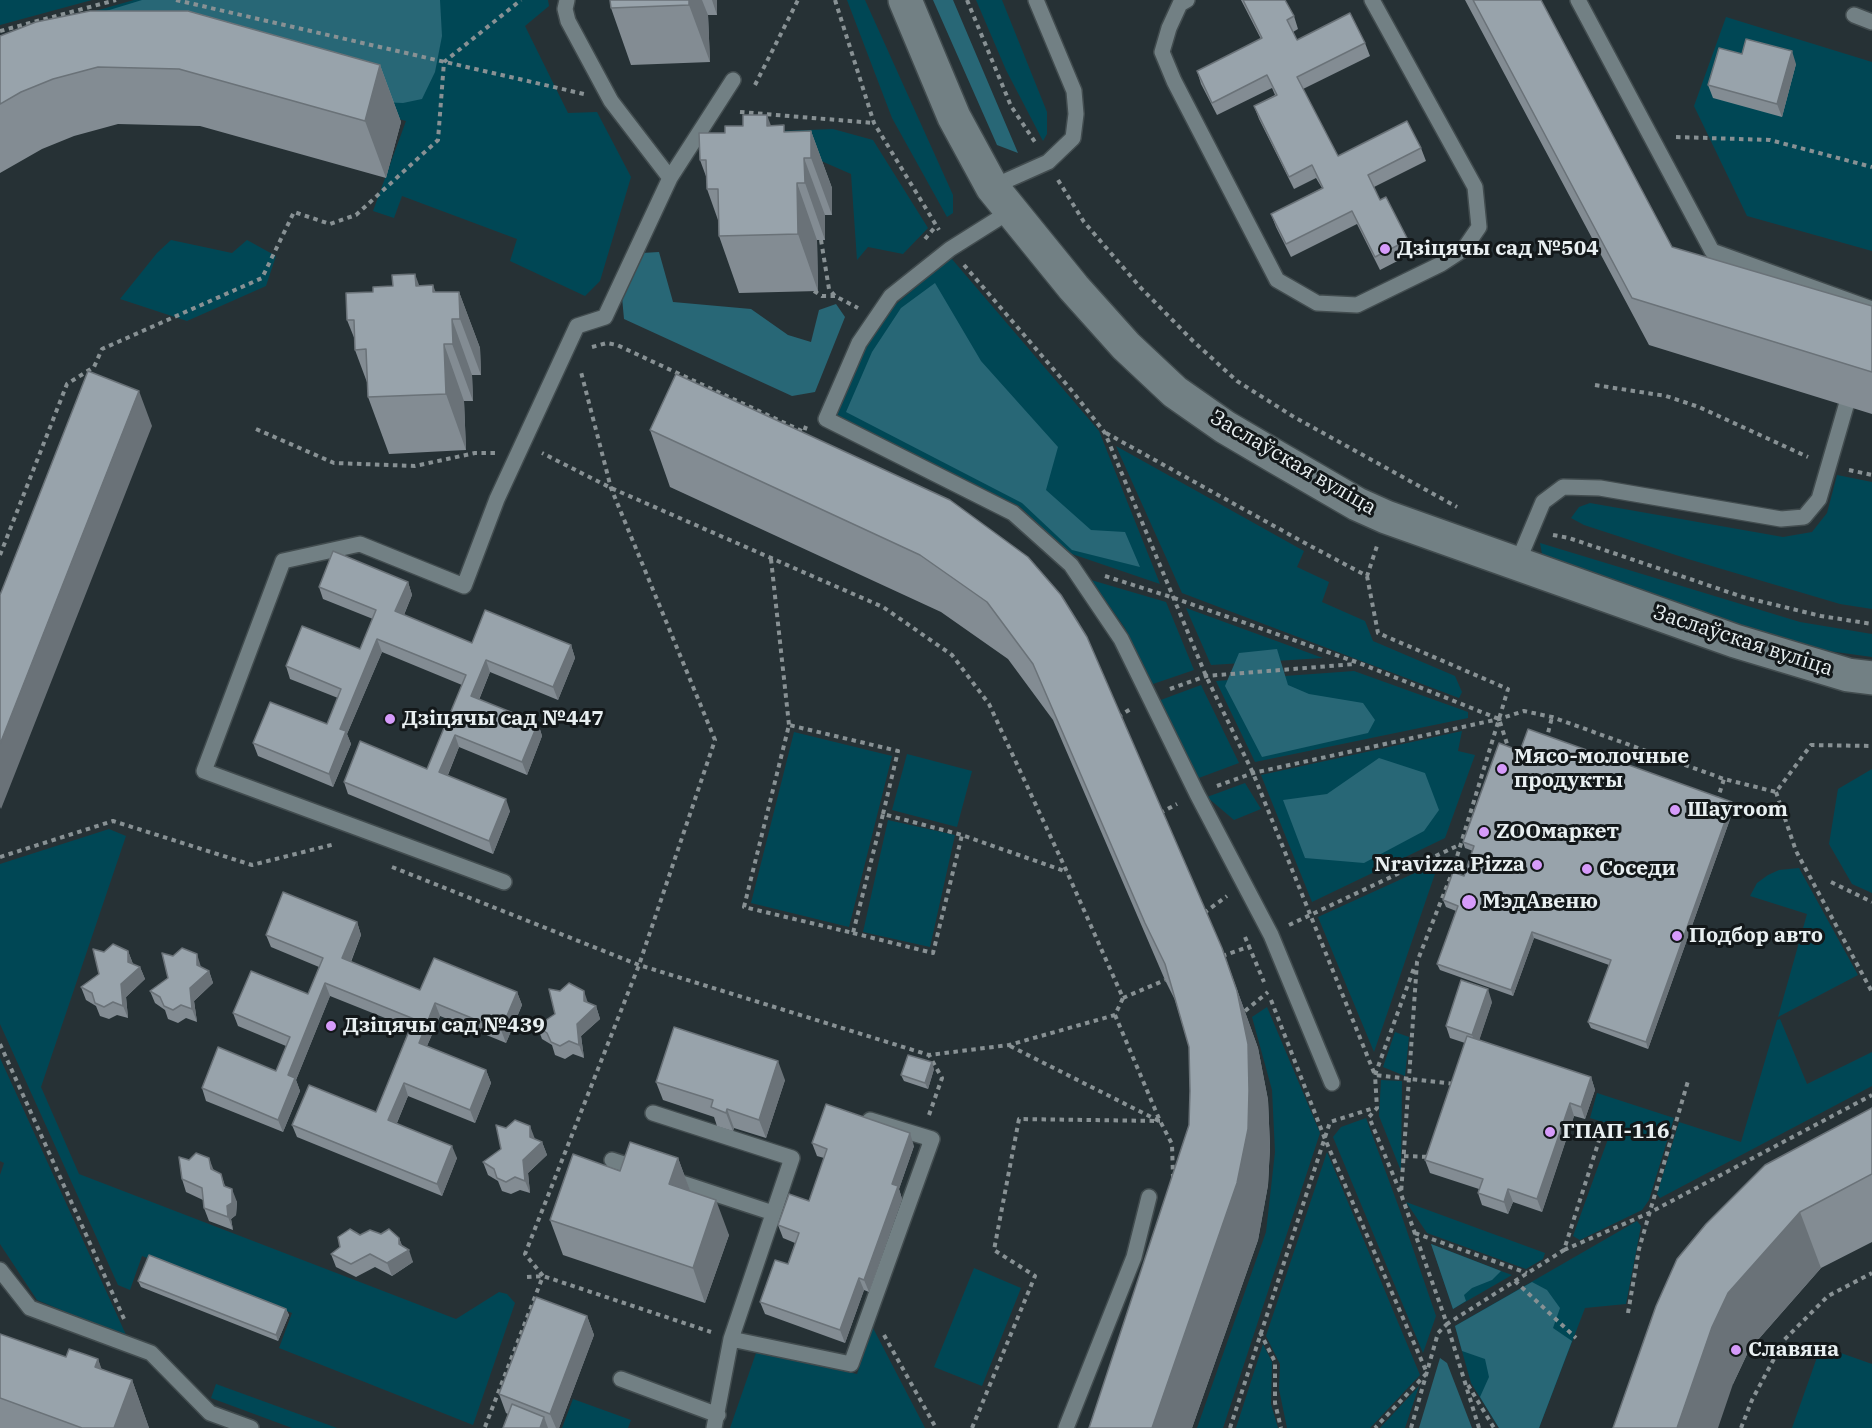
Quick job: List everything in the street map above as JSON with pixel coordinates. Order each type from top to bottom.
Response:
[{"type":"main road","name":"Заслаўская вуліца","points":[[904,0],[954,117],[1002,198],[1081,296],[1126,346],[1175,392],[1225,427],[1357,504],[1386,517],[1735,641],[1848,675],[1872,678]]},
{"type":"lane","points":[[567,0],[565,9],[568,21],[611,101],[670,178]]},
{"type":"lane","points":[[1036,0],[1074,91],[1076,114],[1073,138],[1048,162],[1002,198],[950,249],[891,296],[859,343],[826,419],[1013,513],[1071,565],[1122,639],[1150,697],[1190,797],[1270,935],[1332,1083]]},
{"type":"lane","points":[[1188,0],[1180,4],[1169,28],[1162,52],[1174,81],[1277,279],[1317,303],[1357,305],[1441,264],[1464,249],[1479,227],[1475,187],[1372,0]]},
{"type":"lane","points":[[1578,0],[1712,251],[1870,309],[1864,326]]},
{"type":"lane","points":[[1854,15],[1872,22]]},
{"type":"lane","points":[[504,882],[204,771],[283,561],[360,544],[464,586],[497,499],[577,326],[605,318],[670,178],[733,80]]},
{"type":"lane","points":[[1517,564],[1543,502],[1563,487],[1600,488],[1781,519],[1804,517],[1819,499],[1846,406]]},
{"type":"lane","points":[[621,1380],[716,1421],[732,1339],[792,1158],[653,1113]]},
{"type":"lane","points":[[732,1339],[851,1364],[932,1139],[857,1116]]},
{"type":"lane","points":[[612,1160],[773,1213]]},
{"type":"lane","points":[[1066,1428],[1134,1257],[1149,1197]]},
{"type":"lane","points":[[0,1270],[30,1308],[151,1353],[210,1413],[251,1428]]},
{"type":"path","points":[[0,31],[116,0]]},
{"type":"path","points":[[177,0],[611,101]]},
{"type":"path","points":[[0,555],[67,384],[94,367],[102,349],[262,278],[294,212],[330,224],[356,215],[438,141],[444,62],[521,0]]},
{"type":"path","points":[[751,92],[798,0]]},
{"type":"path","points":[[835,0],[874,123],[950,249],[1073,392],[1105,433],[1206,676],[1253,773],[1375,1075],[1377,1108],[1369,1117],[1415,1233],[1479,1428]]},
{"type":"path","points":[[967,0],[1011,106],[1084,222],[1140,287],[1193,341],[1238,381],[1294,417],[1460,508]]},
{"type":"path","points":[[733,80],[740,112]]},
{"type":"path","points":[[740,112],[746,102]]},
{"type":"path","points":[[740,112],[874,123]]},
{"type":"path","points":[[1651,137],[1770,141],[1872,167]]},
{"type":"path","points":[[921,243],[936,226]]},
{"type":"path","points":[[821,240],[829,289],[836,296],[863,312]]},
{"type":"path","points":[[814,291],[822,296],[836,296]]},
{"type":"path","points":[[584,350],[607,343],[617,345],[814,437]]},
{"type":"path","points":[[543,1276],[525,1254],[639,965],[715,740],[611,488],[580,368]]},
{"type":"path","points":[[1595,385],[1666,396],[1699,407],[1828,466]]},
{"type":"path","points":[[756,421],[762,412]]},
{"type":"path","points":[[804,432],[808,422]]},
{"type":"path","points":[[256,429],[334,463],[415,466],[475,453],[536,450],[611,488],[882,607],[952,655],[989,704],[1124,998]]},
{"type":"path","points":[[1105,433],[1367,576]]},
{"type":"path","points":[[1375,1075],[1452,873],[1508,688],[1378,633],[1367,576],[1386,517]]},
{"type":"path","points":[[1529,531],[1569,538],[1743,597],[1821,616],[1872,624]]},
{"type":"path","points":[[771,559],[789,725],[744,907],[933,953],[962,835]]},
{"type":"path","points":[[1071,565],[1174,598],[1359,663],[1499,719]]},
{"type":"path","points":[[1150,697],[1206,676],[1359,663]]},
{"type":"path","points":[[1118,717],[1136,705]]},
{"type":"path","points":[[1160,813],[1190,797],[1253,773],[1499,719],[1524,711],[1552,717],[1724,779],[1776,792]]},
{"type":"path","points":[[1546,741],[1552,717]]},
{"type":"path","points":[[1499,719],[1510,753]]},
{"type":"path","points":[[789,725],[898,751],[853,933]]},
{"type":"path","points":[[1776,792],[1811,745],[1872,746]]},
{"type":"path","points":[[1481,775],[1491,778]]},
{"type":"path","points":[[1716,802],[1724,779]]},
{"type":"path","points":[[1776,792],[1796,851],[1872,992]]},
{"type":"path","points":[[1473,800],[1482,802]]},
{"type":"path","points":[[882,814],[962,835],[1067,872]]},
{"type":"path","points":[[0,857],[113,821],[252,865],[335,844],[346,848]]},
{"type":"path","points":[[1466,824],[1473,827]]},
{"type":"path","points":[[1311,914],[1459,845]]},
{"type":"path","points":[[389,866],[639,965],[929,1055],[1009,1045],[1115,1015],[1124,998],[1166,980]]},
{"type":"path","points":[[1452,873],[1457,875]]},
{"type":"path","points":[[1831,882],[1872,902]]},
{"type":"path","points":[[1223,885],[1232,906]]},
{"type":"path","points":[[1203,913],[1228,896]]},
{"type":"path","points":[[1245,937],[1325,1139],[1427,1373]]},
{"type":"path","points":[[1401,1194],[1417,962]]},
{"type":"path","points":[[1245,1011],[1268,992]]},
{"type":"path","points":[[0,1044],[138,1349]]},
{"type":"path","points":[[972,1428],[1035,1276],[994,1250],[1019,1119],[1160,1121],[1009,1045]]},
{"type":"path","points":[[1375,1075],[1459,1085]]},
{"type":"path","points":[[1628,1313],[1639,1248],[1648,1213],[1688,1081]]},
{"type":"path","points":[[1411,1428],[1438,1333],[1446,1324],[1564,1250],[1648,1213],[1872,1095]]},
{"type":"path","points":[[1230,1428],[1330,1122],[1377,1108]]},
{"type":"path","points":[[1564,1250],[1603,1128]]},
{"type":"path","points":[[1404,1156],[1435,1157]]},
{"type":"path","points":[[1415,1233],[1527,1273]]},
{"type":"path","points":[[1742,1428],[1752,1400],[1784,1340],[1828,1296],[1872,1274]]},
{"type":"path","points":[[527,1276],[543,1276],[732,1339]]},
{"type":"path","points":[[485,1427],[543,1276]]},
{"type":"path","points":[[1515,1281],[1576,1338]]},
{"type":"path","points":[[1260,1332],[1275,1362],[1275,1403],[1281,1428]]},
{"type":"path","points":[[1375,1428],[1427,1373]]},
{"type":"path","points":[[1464,1379],[1494,1428]]},
{"type":"shaded area","points":[[0,0],[92,0],[0,25]]},
{"type":"shaded area","points":[[134,0],[548,0],[549,6],[525,26],[568,113],[597,112],[631,177],[600,281],[585,296],[510,261],[517,239],[402,196],[394,218],[373,211],[406,121],[209,65],[0,38]]},
{"type":"shaded area","points":[[142,0],[440,0],[442,36],[435,72],[422,99],[403,103],[380,102],[93,15]]},
{"type":"shaded area","points":[[847,0],[865,0],[953,195],[953,213],[947,217],[892,118]]},
{"type":"shaded area","points":[[933,0],[953,0],[1018,153],[997,145]]},
{"type":"shaded area","points":[[976,0],[1002,0],[1047,112],[1047,134],[1043,141],[1006,70]]},
{"type":"shaded area","points":[[1726,17],[1872,62],[1872,251],[1747,216],[1694,106]]},
{"type":"shaded area","points":[[833,129],[873,140],[928,228],[903,254],[868,247],[857,260],[851,174],[755,132]]},
{"type":"shaded area","points":[[171,240],[232,253],[247,240],[276,256],[266,286],[187,321],[120,299],[157,253]]},
{"type":"shaded area","points":[[659,252],[673,302],[751,309],[788,335],[811,342],[819,310],[836,304],[845,317],[815,392],[792,396],[624,319],[622,297],[642,253]]},
{"type":"shaded area","points":[[951,258],[1099,431],[1160,584],[1069,553],[1019,506],[835,417],[864,348],[896,304]]},
{"type":"shaded area","points":[[935,283],[981,361],[1058,447],[1046,490],[1091,530],[1125,532],[1140,567],[1072,550],[1022,503],[846,412],[872,352],[901,308]]},
{"type":"shaded area","points":[[1116,446],[1304,551],[1297,567],[1329,582],[1322,602],[1365,621],[1373,641],[1455,676],[1462,692],[1459,698],[1182,593]]},
{"type":"shaded area","points":[[1837,475],[1872,482],[1872,609],[1840,604],[1688,559],[1584,525],[1571,518],[1579,507],[1590,503],[1783,537],[1812,532],[1827,513]]},
{"type":"shaded area","points":[[1540,543],[1800,622],[1872,634],[1872,657],[1792,646],[1546,561]]},
{"type":"shaded area","points":[[1091,580],[1166,602],[1194,670],[1153,684],[1125,628]]},
{"type":"shaded area","points":[[1186,608],[1323,658],[1211,665]]},
{"type":"shaded area","points":[[1277,649],[1288,685],[1309,694],[1363,703],[1375,720],[1368,733],[1262,757],[1225,686],[1239,653]]},
{"type":"shaded area","points":[[1354,671],[1468,712],[1468,718],[1255,762],[1216,681]]},
{"type":"shaded area","points":[[1201,685],[1239,763],[1196,779],[1158,701]]},
{"type":"shaded area","points":[[1462,731],[1458,751],[1475,755],[1445,838],[1312,902],[1261,775]]},
{"type":"shaded area","points":[[794,732],[892,756],[849,927],[751,903]]},
{"type":"shaded area","points":[[907,754],[972,771],[957,827],[892,810]]},
{"type":"shaded area","points":[[1379,758],[1425,773],[1439,810],[1424,831],[1364,863],[1305,858],[1283,800],[1327,794]]},
{"type":"shaded area","points":[[1872,769],[1872,893],[1852,884],[1829,844],[1838,789]]},
{"type":"shaded area","points":[[1245,783],[1261,809],[1234,820],[1207,797]]},
{"type":"shaded area","points":[[888,820],[955,835],[930,947],[863,932]]},
{"type":"shaded area","points":[[109,829],[126,836],[41,1087],[79,1174],[456,1319],[499,1292],[507,1294],[515,1303],[473,1425],[279,1348],[292,1313],[142,1256],[130,1290],[118,1285],[0,1024],[0,864]]},
{"type":"shaded area","points":[[1439,862],[1374,1052],[1318,917]]},
{"type":"shaded area","points":[[1799,868],[1858,975],[1778,1017],[1807,914],[1750,896],[1757,883],[1768,875],[1779,870]]},
{"type":"shaded area","points":[[1267,1007],[1320,1133],[1223,1428],[1197,1428],[1266,1232],[1275,1152],[1272,1090],[1252,1017]]},
{"type":"shaded area","points":[[1780,1019],[1807,1084],[1872,1052],[1872,1086],[1660,1198],[1657,1194],[1679,1122],[1741,1142],[1777,1020]]},
{"type":"shaded area","points":[[1395,1032],[1409,1037],[1405,1076],[1383,1067]]},
{"type":"shaded area","points":[[0,1058],[127,1337],[37,1300],[0,1244],[0,1175],[4,1163],[0,1161]]},
{"type":"shaded area","points":[[1381,1080],[1402,1081],[1401,1171],[1379,1116]]},
{"type":"shaded area","points":[[1597,1093],[1674,1118],[1649,1200],[1642,1210],[1580,1240],[1573,1236],[1613,1125],[1590,1118]]},
{"type":"shaded area","points":[[1366,1118],[1436,1316],[1423,1353],[1333,1137],[1341,1127]]},
{"type":"shaded area","points":[[1327,1152],[1420,1375],[1370,1428],[1287,1428],[1279,1389],[1280,1364],[1266,1336]]},
{"type":"shaded area","points":[[1406,1202],[1545,1253],[1543,1259],[1526,1269],[1427,1233]]},
{"type":"shaded area","points":[[1637,1221],[1641,1226],[1626,1304],[1585,1308],[1539,1428],[1499,1428],[1471,1383],[1455,1326]]},
{"type":"shaded area","points":[[1431,1244],[1501,1271],[1512,1275],[1453,1309]]},
{"type":"shaded area","points":[[1431,1244],[1501,1271],[1492,1280],[1472,1288],[1464,1295],[1466,1301],[1453,1309]]},
{"type":"shaded area","points":[[974,1268],[1021,1288],[982,1386],[934,1367]]},
{"type":"shaded area","points":[[1532,1282],[1547,1290],[1560,1308],[1553,1328],[1572,1341],[1539,1428],[1499,1428],[1480,1397],[1489,1377],[1485,1359],[1462,1351],[1455,1326]]},
{"type":"shaded area","points":[[873,1328],[925,1428],[730,1428],[756,1353],[857,1374]]},
{"type":"shaded area","points":[[1263,1344],[1272,1362],[1271,1404],[1278,1428],[1236,1428]]},
{"type":"shaded area","points":[[1821,1346],[1872,1364],[1872,1428],[1792,1428]]},
{"type":"shaded area","points":[[1440,1358],[1447,1363],[1472,1428],[1419,1428]]},
{"type":"shaded area","points":[[216,1384],[337,1428],[292,1428],[211,1398]]},
{"type":"shaded area","points":[[1419,1386],[1405,1428],[1380,1428]]},
{"type":"shaded area","points":[[573,1399],[631,1420],[628,1428],[562,1428]]},
{"type":"building","points":[[610,0],[689,0],[689,5],[611,8]]},
{"type":"building","points":[[1243,0],[1285,0],[1294,16],[1287,20],[1297,40],[1350,13],[1365,43],[1297,77],[1338,156],[1407,121],[1421,148],[1368,175],[1380,200],[1386,197],[1408,240],[1375,257],[1352,211],[1286,244],[1271,214],[1323,188],[1312,165],[1289,177],[1254,106],[1277,95],[1267,75],[1212,103],[1197,71],[1262,38]]},
{"type":"building","points":[[1473,0],[1541,0],[1672,247],[1872,306],[1872,372],[1632,298]]},
{"type":"building","points":[[90,11],[188,11],[380,65],[365,121],[179,69],[98,67],[53,79],[21,92],[0,104],[0,36],[36,22]]},
{"type":"building","points":[[1746,39],[1792,51],[1777,104],[1708,85],[1719,48],[1742,54]]},
{"type":"building","points":[[743,115],[767,115],[767,126],[784,125],[784,132],[811,131],[811,158],[804,158],[805,183],[797,183],[798,234],[719,236],[718,189],[707,189],[706,160],[700,160],[699,133],[725,133],[725,126],[743,126]]},
{"type":"building","points":[[415,274],[416,286],[433,285],[433,292],[459,292],[460,319],[452,319],[453,344],[444,344],[446,394],[368,397],[366,349],[355,350],[354,320],[347,320],[346,293],[373,292],[373,287],[393,286],[392,275]]},
{"type":"building","points":[[88,371],[139,391],[0,744],[0,595]]},
{"type":"building","points":[[676,374],[950,500],[1028,557],[1061,595],[1087,637],[1222,948],[1237,991],[1248,1044],[1248,1129],[1237,1183],[1152,1428],[1089,1428],[1189,1125],[1189,1047],[1165,964],[1033,664],[987,602],[920,555],[650,430]]},
{"type":"building","points":[[333,551],[408,582],[395,611],[472,643],[485,610],[571,645],[553,687],[486,660],[471,696],[538,723],[522,762],[455,735],[439,772],[506,799],[489,841],[344,782],[360,741],[427,769],[466,675],[377,639],[340,729],[346,731],[329,774],[253,743],[270,702],[327,724],[341,689],[286,666],[302,626],[360,649],[376,610],[319,587]]},
{"type":"building","points":[[1528,729],[1732,802],[1646,1042],[1588,1022],[1611,960],[1532,932],[1511,990],[1437,964],[1458,906],[1443,900],[1453,872],[1464,876],[1474,846],[1463,842],[1499,743],[1520,751]]},
{"type":"building","points":[[283,892],[357,922],[342,958],[420,990],[434,958],[517,992],[501,1030],[435,1003],[419,1043],[486,1070],[470,1110],[404,1083],[388,1120],[452,1146],[437,1184],[292,1125],[309,1085],[376,1112],[414,1019],[325,983],[288,1075],[295,1078],[278,1120],[202,1088],[218,1047],[276,1071],[290,1037],[233,1013],[251,971],[308,994],[323,958],[266,935]]},
{"type":"building","points":[[113,944],[128,951],[128,962],[140,967],[121,984],[123,1006],[113,1002],[104,1007],[95,1003],[92,993],[81,987],[99,974],[93,949],[104,952]]},
{"type":"building","points":[[182,948],[197,954],[197,965],[209,971],[190,988],[192,1009],[181,1005],[173,1010],[164,1006],[160,997],[150,991],[168,978],[162,953],[173,956]]},
{"type":"building","points":[[1461,980],[1488,989],[1472,1035],[1446,1026]]},
{"type":"building","points":[[569,983],[584,991],[584,1001],[596,1006],[577,1024],[579,1045],[569,1041],[560,1046],[551,1042],[547,1033],[537,1026],[555,1014],[549,989],[560,991]]},
{"type":"building","points":[[674,1027],[778,1061],[759,1120],[727,1109],[726,1113],[711,1107],[713,1100],[656,1082]]},
{"type":"building","points":[[1467,1036],[1591,1077],[1581,1107],[1570,1103],[1537,1199],[1508,1189],[1504,1202],[1478,1193],[1483,1179],[1425,1160]]},
{"type":"building","points":[[908,1055],[932,1062],[925,1083],[901,1075]]},
{"type":"building","points":[[826,1104],[910,1133],[892,1184],[898,1186],[864,1280],[859,1278],[840,1330],[760,1302],[775,1260],[788,1264],[799,1233],[778,1225],[789,1194],[809,1201],[827,1149],[812,1143]]},
{"type":"building","points":[[1872,1108],[1872,1174],[1800,1212],[1728,1293],[1712,1327],[1677,1428],[1613,1428],[1656,1306],[1677,1259],[1706,1224],[1765,1165]]},
{"type":"building","points":[[515,1120],[530,1126],[530,1137],[542,1142],[523,1160],[525,1181],[515,1177],[506,1182],[497,1178],[494,1169],[483,1162],[501,1149],[496,1125],[506,1128]]},
{"type":"building","points":[[630,1142],[678,1158],[669,1184],[716,1200],[693,1268],[550,1220],[573,1154],[620,1171]]},
{"type":"building","points":[[196,1153],[209,1158],[211,1169],[221,1174],[224,1186],[232,1189],[232,1203],[227,1206],[228,1217],[204,1208],[202,1188],[182,1179],[179,1157],[189,1160]]},
{"type":"building","points":[[350,1229],[360,1235],[370,1230],[381,1234],[389,1229],[399,1238],[399,1244],[409,1250],[387,1263],[370,1254],[351,1264],[331,1254],[340,1247],[338,1237]]},
{"type":"building","points":[[149,1255],[286,1309],[276,1335],[138,1281]]},
{"type":"building","points":[[536,1297],[587,1316],[550,1414],[499,1394]]},
{"type":"building","points":[[0,1334],[66,1357],[69,1349],[84,1354],[98,1359],[95,1367],[132,1380],[114,1428],[82,1428],[0,1398]]},
{"type":"building","points":[[512,1404],[544,1417],[540,1428],[503,1428]]},
{"type":"place","name":"Дзіцячы сад №504","points":[[1385,249]]},
{"type":"place","name":"Дзіцячы сад №447","points":[[390,719]]},
{"type":"place","name":"Мясо-молочные продукты","points":[[1502,769]]},
{"type":"place","name":"Шауroom","points":[[1675,810]]},
{"type":"place","name":"ZOOмаркет","points":[[1484,832]]},
{"type":"place","name":"Nravizza Pizza","points":[[1537,865]]},
{"type":"place","name":"Соседи","points":[[1587,869]]},
{"type":"place","name":"МэдАвеню","points":[[1469,902]]},
{"type":"place","name":"Подбор авто","points":[[1677,936]]},
{"type":"place","name":"Дзіцячы сад №439","points":[[331,1026]]},
{"type":"place","name":"ГПАП-116","points":[[1550,1132]]},
{"type":"place","name":"Славяна","points":[[1736,1350]]}]
